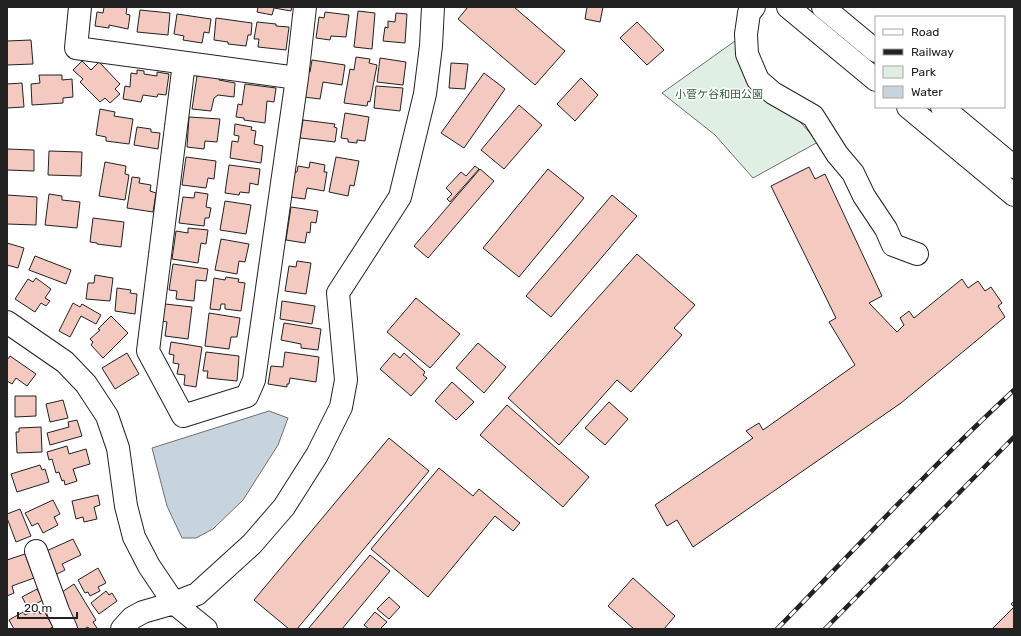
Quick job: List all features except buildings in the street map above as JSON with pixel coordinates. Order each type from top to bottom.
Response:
[{"type":"street","points":[[80,7],[76,48],[297,78]]},
{"type":"street","points":[[184,63],[148,352],[183,416],[247,396],[254,380],[297,78],[305,7]]},
{"type":"street","points":[[122,629],[132,618],[143,612],[174,604],[197,594],[252,544],[284,508],[316,455],[341,407],[346,380],[338,293],[400,197],[425,94],[431,46],[432,7]]},
{"type":"street","points":[[754,7],[749,13],[746,34],[747,54],[758,80],[773,93],[813,116],[837,154],[853,173],[864,196],[886,229],[893,245],[917,254]]},
{"type":"street","points":[[788,7],[875,79]]},
{"type":"street","points":[[823,7],[875,51]]},
{"type":"street","points":[[909,108],[1014,195]]},
{"type":"street","points":[[943,108],[1014,167]]},
{"type":"street","points":[[7,322],[65,362],[86,384],[106,416],[118,448],[126,506],[134,537],[149,566],[174,604],[206,629]]},
{"type":"street","points":[[36,551],[66,629]]},
{"type":"green space","name":"小菅ケ谷和田公園","points":[[735,41],[739,60],[751,84],[761,98],[777,108],[793,114],[818,142],[753,178],[715,135],[662,93]]},
{"type":"water","points":[[269,411],[288,418],[278,445],[243,500],[213,529],[196,538],[182,538],[167,506],[152,448]]},
{"type":"railway","points":[[777,629],[924,478],[1014,390]]},
{"type":"railway","points":[[825,629],[1014,437]]}]
